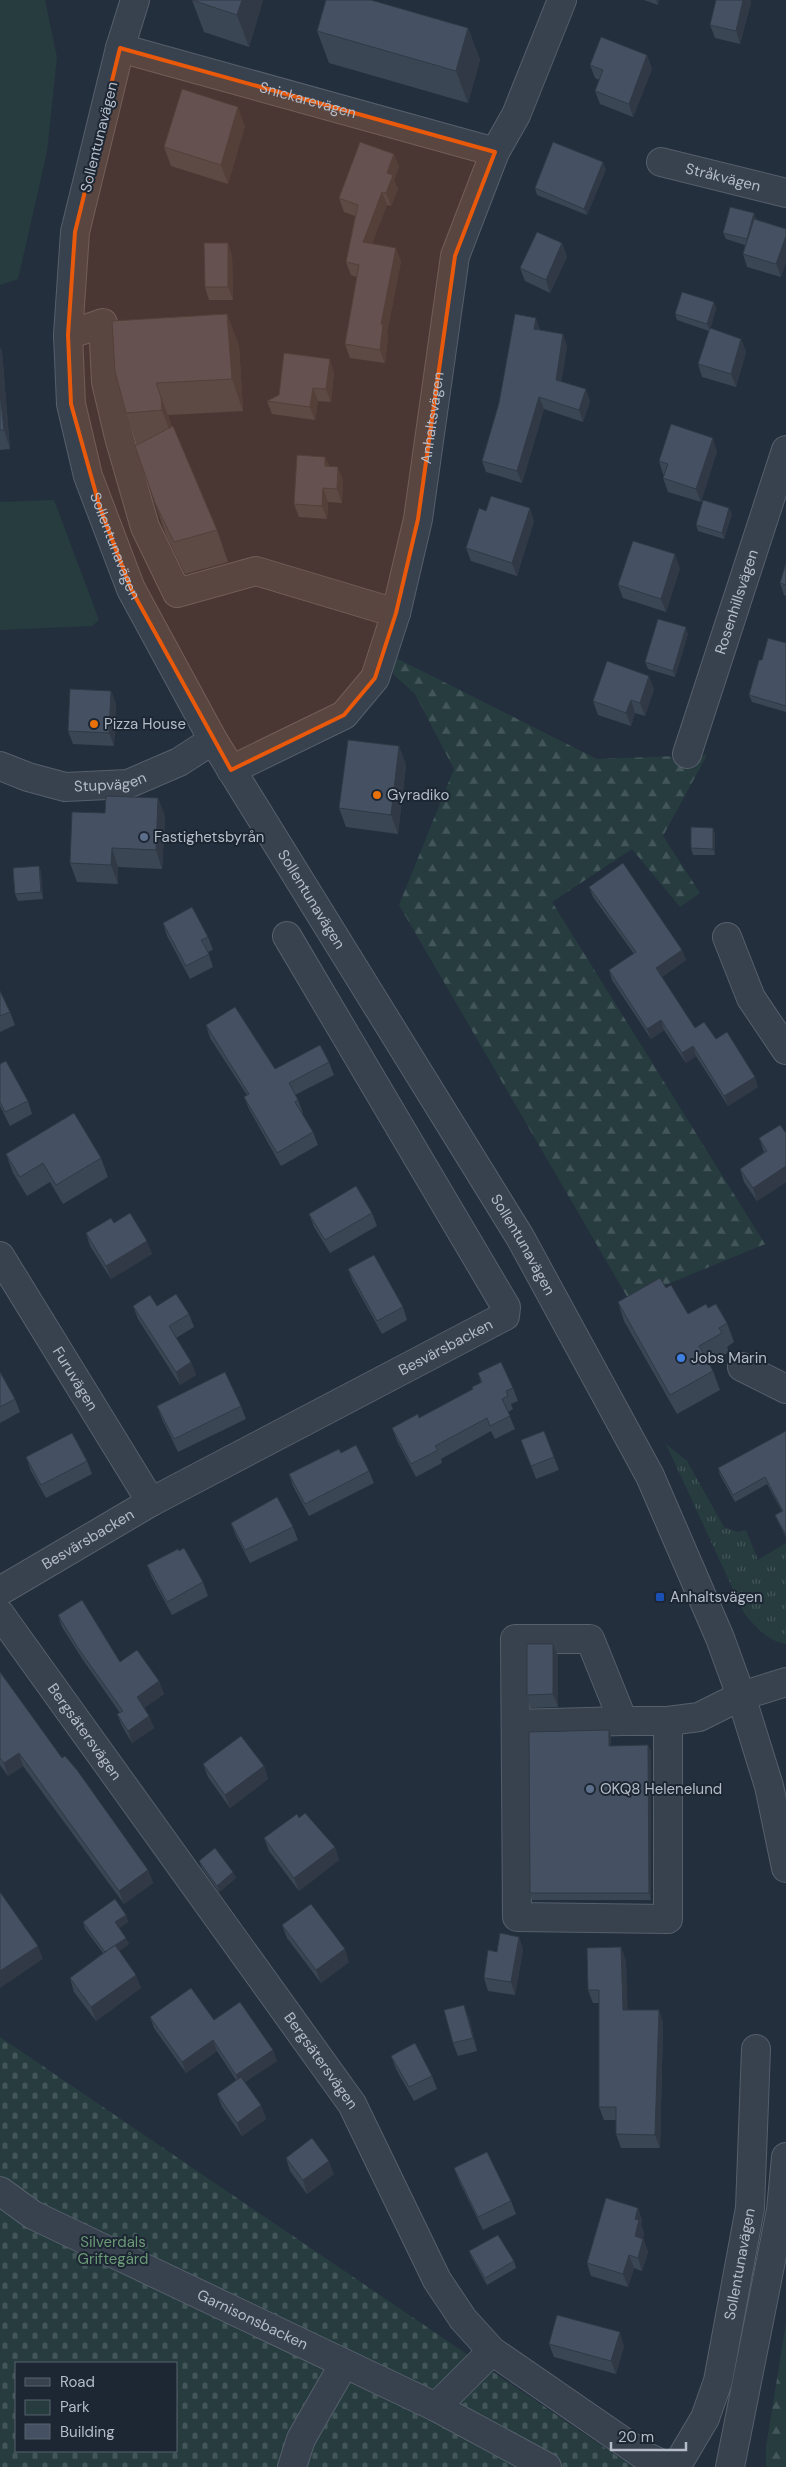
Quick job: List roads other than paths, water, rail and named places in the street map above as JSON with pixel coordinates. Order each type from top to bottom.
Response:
[{"type":"street","name":"Sollentunavägen","points":[[135,0],[120,48],[75,232],[68,335],[70,404],[88,476],[131,589],[213,740],[520,1236],[650,1476],[716,1629],[741,1696],[769,1786],[786,1868]]},
{"type":"street","name":"Anhaltsvägen","points":[[231,770],[344,716],[375,678],[396,614],[418,519],[455,256],[495,152],[516,115],[562,0]]},
{"type":"street","name":"Snickarevägen","points":[[120,48],[495,152]]},
{"type":"street","name":"Stråkvägen","points":[[661,162],[786,193]]},
{"type":"street","points":[[68,335],[103,323],[106,382],[119,437],[146,527],[177,592],[256,571],[396,614]]},
{"type":"street","name":"Rosenhillsvägen","points":[[687,754],[786,450]]},
{"type":"street","name":"Stupvägen","points":[[0,766],[28,777],[65,787],[128,784],[179,762],[213,740]]},
{"type":"street","name":"Besvärsbacken","points":[[0,1591],[151,1502],[505,1316],[506,1308],[287,936]]},
{"type":"street","points":[[727,937],[751,998],[786,1050]]},
{"type":"street","name":"Furuvägen","points":[[0,1256],[151,1502]]},
{"type":"street","points":[[742,1367],[786,1389]]},
{"type":"street","name":"Bergsätersvägen","points":[[0,1614],[352,2104],[390,2179],[437,2280],[463,2319],[492,2351],[643,2455],[670,2467]]},
{"type":"street","points":[[622,1721],[590,1639],[515,1639],[517,1917],[668,1919],[668,1721]]},
{"type":"street","points":[[516,1724],[668,1721],[698,1717],[741,1696],[786,1682]]},
{"type":"street","name":"Sollentunavägen","points":[[676,2467],[705,2418],[720,2371],[750,2208],[756,2049]]},
{"type":"street","name":"Sollentunavägen","points":[[730,2467],[781,2210],[786,2157]]},
{"type":"street","name":"Garnisonsbacken","points":[[0,2191],[33,2215],[436,2408],[547,2467]]},
{"type":"street","points":[[436,2408],[492,2351]]},
{"type":"street","points":[[292,2467],[301,2439],[344,2364]]},
{"type":"place","name":"Pizza House","points":[[94,724]]},
{"type":"place","name":"Gyradiko","points":[[377,795]]},
{"type":"place","name":"Fastighetsbyrån","points":[[144,837]]},
{"type":"place","name":"Jobs Marin","points":[[681,1358]]},
{"type":"place","name":"Anhaltsvägen","points":[[660,1597]]},
{"type":"place","name":"OKQ8 Helenelund","points":[[590,1789]]},
{"type":"park label","name":"Silverdals Griftegård","points":[[113,2250]]}]
